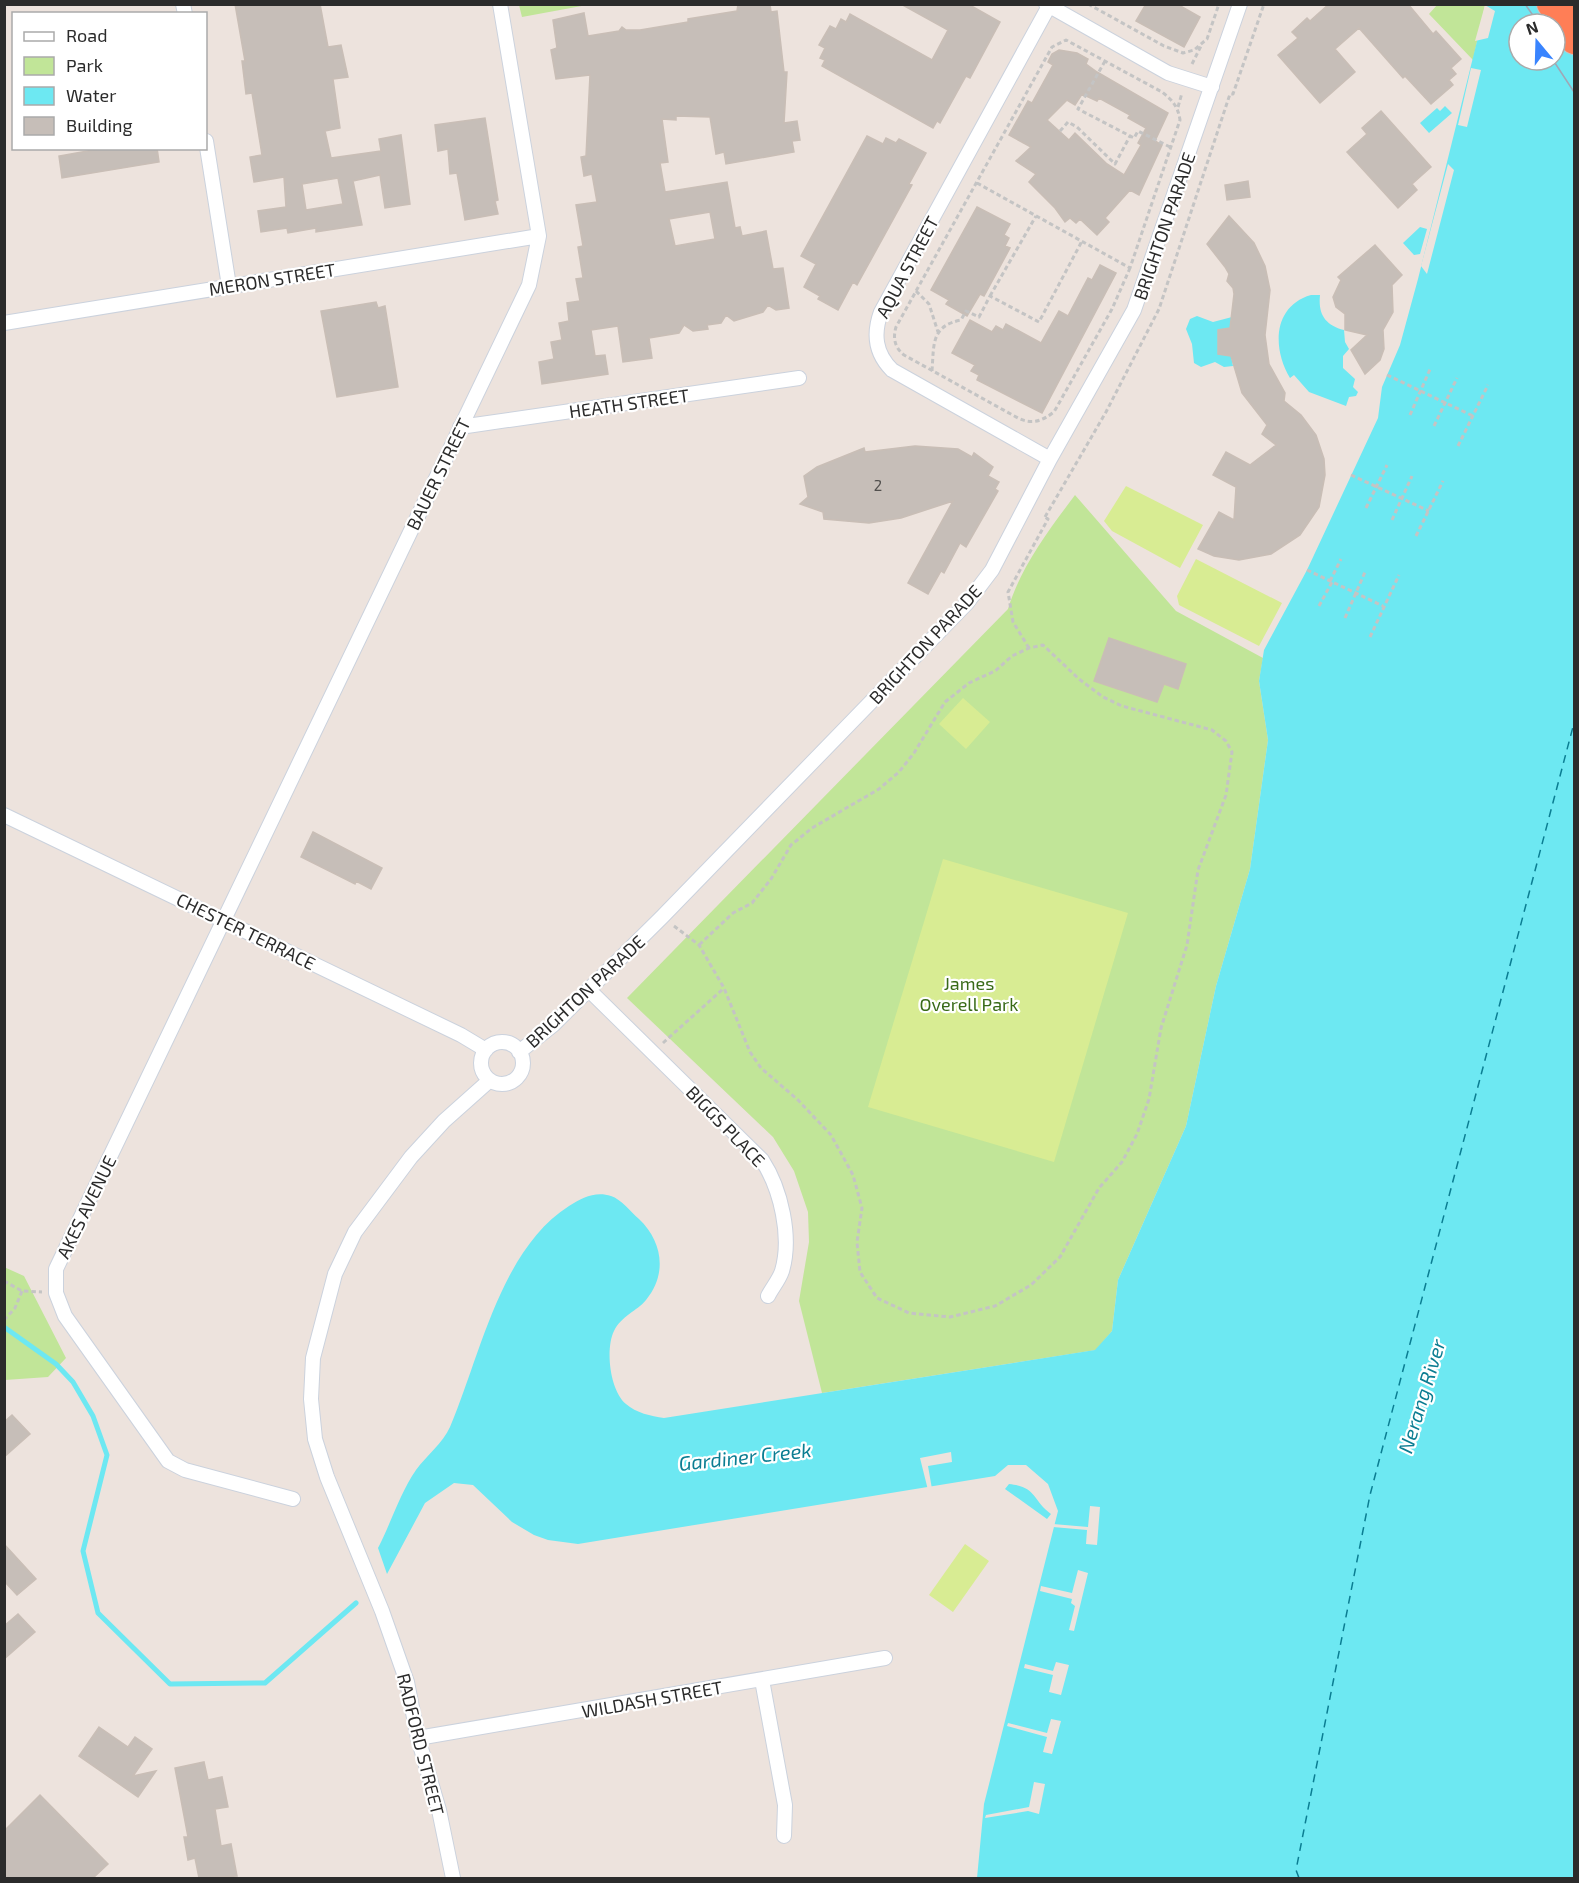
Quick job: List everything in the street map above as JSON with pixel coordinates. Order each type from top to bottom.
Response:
[{"type":"highway","points":[[1550,4],[1575,41]]},
{"type":"street","name":"BAUER STREET","points":[[223,920],[529,285],[539,236],[500,4]]},
{"type":"street","name":"BRIGHTON PARADE","points":[[519,1052],[553,1025],[662,917],[967,603],[992,570],[1050,459],[1134,310],[1240,4]]},
{"type":"street","points":[[1048,5],[1168,73],[1212,87]]},
{"type":"street","name":"AQUA STREET","points":[[1048,5],[882,312],[878,322],[876,343],[884,362],[892,369],[1050,459]]},
{"type":"street","points":[[207,147],[229,286]]},
{"type":"street","name":"MERON STREET","points":[[4,323],[539,236]]},
{"type":"street","name":"HEATH STREET","points":[[460,427],[799,378]]},
{"type":"street","name":"CHESTER TERRACE","points":[[4,815],[461,1035],[486,1050]]},
{"type":"street","name":"AKES AVENUE","points":[[223,920],[56,1269],[56,1293],[65,1316],[168,1461],[185,1470],[293,1499]]},
{"type":"street","name":"BIGGS PLACE","points":[[589,990],[654,1051],[762,1160],[772,1176],[785,1239],[782,1272],[768,1296]]},
{"type":"street","points":[[501,1042],[512,1045],[519,1052],[522,1066],[516,1078],[503,1084],[490,1080],[481,1066],[486,1050],[501,1042]]},
{"type":"street","name":"RADFORD STREET","points":[[453,1878],[439,1810],[418,1738],[407,1682],[365,1567],[327,1477],[315,1439],[311,1399],[313,1358],[322,1313],[335,1274],[354,1232],[411,1157],[444,1121],[490,1080]]},
{"type":"street","name":"WILDASH STREET","points":[[418,1738],[885,1658]]},
{"type":"street","points":[[762,1680],[785,1805],[784,1836]]},
{"type":"path","points":[[1088,4],[1164,46],[1183,53],[1194,50],[1207,39],[1219,4]]},
{"type":"path","points":[[1066,39],[1162,92],[1173,101],[1180,120],[1170,147],[1130,268],[1112,309],[1054,412],[1048,417],[1038,421],[1024,422],[899,351],[895,340],[896,327],[1052,47],[1066,39]]},
{"type":"path","points":[[1105,61],[1078,109],[1134,138],[1138,131],[1170,147]]},
{"type":"path","points":[[1060,131],[1068,122],[1115,164],[1130,136]]},
{"type":"path","points":[[977,183],[1130,268]]},
{"type":"path","points":[[932,370],[934,343],[938,332],[949,323],[961,320],[966,311],[979,317],[1036,216]]},
{"type":"path","points":[[990,296],[1039,322],[1082,241]]},
{"type":"path","points":[[916,291],[929,304],[938,332]]},
{"type":"path","points":[[1410,415],[1431,367]]},
{"type":"path","points":[[1387,375],[1473,416]]},
{"type":"path","points":[[1434,426],[1457,378]]},
{"type":"path","points":[[1458,447],[1488,386]]},
{"type":"path","points":[[1366,508],[1386,465]]},
{"type":"path","points":[[1351,475],[1429,511]]},
{"type":"path","points":[[1392,520],[1412,477]]},
{"type":"path","points":[[1416,536],[1443,481]]},
{"type":"path","points":[[1026,504],[1048,519],[1008,592],[1013,622],[1029,648]]},
{"type":"path","points":[[1319,606],[1341,559]]},
{"type":"path","points":[[1306,570],[1383,606]]},
{"type":"path","points":[[1345,618],[1365,572]]},
{"type":"path","points":[[1370,637],[1399,575]]},
{"type":"path","points":[[662,917],[699,945],[724,988],[750,1052],[761,1068],[798,1100],[831,1135],[853,1175],[862,1208],[857,1242],[860,1272],[877,1298],[909,1313],[950,1317],[995,1306],[1031,1285],[1060,1257],[1099,1188],[1122,1162],[1137,1134],[1149,1099],[1161,1028],[1187,945],[1198,870],[1226,795],[1232,752],[1226,741],[1212,730],[1122,706],[1103,697],[1079,679],[1043,645],[1029,648],[1012,656],[996,670],[969,683],[945,702],[914,753],[899,772],[879,789],[812,828],[791,845],[771,879],[752,903],[733,913],[699,945]]},
{"type":"path","points":[[654,1051],[724,988]]},
{"type":"path","points":[[4,1281],[22,1291],[56,1293]]},
{"type":"path","points":[[4,1320],[15,1308],[22,1291]]},
{"type":"green space","points":[[519,4],[587,5],[522,17]]},
{"type":"green space","points":[[1437,5],[1485,5],[1473,60],[1429,14]]},
{"type":"green space","points":[[1126,486],[1203,525],[1180,568],[1112,531],[1104,521]]},
{"type":"green space","name":"James Overell Park","points":[[1075,495],[1176,611],[1263,658],[1259,681],[1268,740],[1250,869],[1216,986],[1186,1126],[1118,1280],[1112,1331],[1096,1350],[822,1393],[799,1301],[809,1242],[808,1212],[794,1171],[773,1137],[627,998],[1008,609],[1028,563]]},
{"type":"green space","points":[[1196,559],[1282,603],[1259,646],[1179,605],[1177,596]]},
{"type":"green space","points":[[963,698],[990,722],[966,749],[939,724]]},
{"type":"green space","points":[[943,859],[1128,913],[1054,1162],[868,1107]]},
{"type":"green space","points":[[4,1267],[24,1276],[66,1358],[48,1377],[5,1380]]},
{"type":"green space","points":[[965,1544],[989,1561],[953,1612],[929,1595]]},
{"type":"water","name":"Nerang River","points":[[1486,5],[1574,5],[1574,1878],[977,1878],[984,1804],[1058,1511],[1048,1484],[1026,1465],[1008,1465],[995,1476],[578,1544],[548,1540],[534,1535],[512,1522],[473,1485],[454,1483],[425,1503],[387,1574],[378,1548],[410,1479],[450,1427],[495,1307],[509,1277],[526,1249],[545,1225],[569,1206],[589,1196],[600,1194],[618,1200],[647,1228],[657,1247],[660,1268],[653,1290],[642,1304],[617,1326],[610,1348],[611,1369],[616,1390],[626,1404],[649,1415],[664,1418],[1095,1350],[1112,1331],[1118,1280],[1186,1126],[1216,986],[1250,869],[1268,740],[1259,681],[1264,650],[1307,570],[1378,418],[1382,387],[1400,345]]},
{"type":"water","points":[[1445,106],[1452,113],[1429,133],[1420,123],[1437,108],[1440,111]]},
{"type":"water","points":[[1420,227],[1427,229],[1420,254],[1414,255],[1403,243]]},
{"type":"water","points":[[1311,295],[1320,295],[1320,308],[1324,318],[1337,328],[1344,330],[1345,342],[1349,349],[1343,356],[1343,368],[1355,379],[1353,387],[1358,392],[1356,396],[1349,397],[1346,406],[1309,392],[1294,375],[1290,378],[1280,354],[1280,329],[1283,318],[1298,300]]},
{"type":"water","points":[[1197,316],[1213,322],[1232,317],[1230,328],[1218,330],[1218,354],[1231,356],[1233,366],[1224,367],[1215,362],[1201,367],[1194,363],[1192,344],[1186,329],[1190,319]]},
{"type":"water","points":[[1009,1484],[1030,1491],[1051,1514],[1047,1519],[1005,1489]]},
{"type":"pier","points":[[1485,5],[1495,11],[1488,38],[1475,41]]},
{"type":"pier","points":[[1471,68],[1481,70],[1467,127],[1458,125]]},
{"type":"pier","points":[[1448,164],[1454,170],[1427,274],[1421,266]]},
{"type":"pier","points":[[951,1452],[952,1462],[928,1466],[932,1489],[928,1490],[920,1458]]},
{"type":"pier","points":[[1090,1506],[1100,1507],[1097,1545],[1086,1544],[1087,1530],[1053,1527],[1053,1524],[1088,1527]]},
{"type":"pier","points":[[1078,1570],[1088,1573],[1074,1631],[1069,1630],[1075,1606],[1071,1603],[1072,1599],[1040,1591],[1041,1586],[1072,1593]]},
{"type":"pier","points":[[1056,1662],[1069,1665],[1061,1695],[1049,1692],[1053,1675],[1024,1668],[1025,1664],[1053,1671]]},
{"type":"pier","points":[[1051,1719],[1061,1721],[1052,1754],[1043,1752],[1047,1737],[1007,1726],[1008,1723],[1047,1733]]},
{"type":"pier","points":[[1034,1782],[1045,1784],[1039,1814],[1028,1811],[985,1818],[986,1815],[1029,1807]]},
{"type":"building","points":[[235,4],[320,4],[328,47],[341,45],[348,77],[333,79],[340,128],[325,131],[331,158],[381,151],[379,139],[401,135],[410,204],[385,208],[380,175],[353,181],[362,225],[316,232],[316,228],[288,233],[287,228],[261,232],[258,211],[286,207],[284,177],[254,182],[250,157],[262,155],[252,93],[246,94],[242,61],[245,61]],"holes":[[[338,178],[343,204],[306,210],[302,184]]]},
{"type":"building","points":[[738,4],[770,4],[771,12],[777,11],[784,72],[787,72],[784,123],[797,121],[800,140],[792,141],[794,152],[726,164],[724,152],[716,154],[710,117],[676,116],[676,120],[662,119],[668,162],[660,163],[665,192],[727,182],[735,228],[740,227],[742,236],[766,231],[773,269],[783,268],[789,308],[776,310],[768,305],[763,312],[734,321],[726,315],[721,323],[707,325],[708,329],[693,331],[684,325],[679,333],[649,338],[652,358],[623,362],[618,326],[591,330],[595,356],[605,355],[608,374],[542,384],[539,362],[554,359],[551,342],[562,340],[559,323],[569,321],[567,303],[580,301],[576,279],[583,278],[578,247],[583,246],[576,205],[597,202],[592,174],[584,176],[581,157],[586,156],[590,75],[556,79],[551,50],[557,48],[553,20],[584,13],[588,36],[619,31],[622,27],[626,30],[640,30],[737,11]],"holes":[[[710,212],[715,239],[675,246],[669,219]]]},
{"type":"building","points":[[901,4],[968,4],[1000,22],[970,78],[966,76],[940,123],[937,121],[933,128],[822,66],[825,60],[820,58],[825,48],[819,45],[830,26],[836,29],[841,19],[846,22],[850,14],[932,60],[948,30]]},
{"type":"building","points":[[1146,4],[1177,4],[1200,17],[1184,47],[1136,21]]},
{"type":"building","points":[[1329,4],[1408,4],[1433,34],[1436,31],[1461,59],[1451,68],[1456,74],[1449,80],[1453,85],[1431,104],[1405,76],[1403,78],[1359,28],[1335,49],[1355,72],[1320,103],[1278,55],[1298,38],[1292,32],[1307,18],[1310,21]]},
{"type":"building","points":[[1059,50],[1077,53],[1088,59],[1086,64],[1097,72],[1168,113],[1155,141],[1162,145],[1139,195],[1130,190],[1105,218],[1109,222],[1097,235],[1080,219],[1076,223],[1070,218],[1065,222],[1055,208],[1029,182],[1036,174],[1016,161],[1031,147],[1009,135],[1028,101],[1032,103],[1053,65],[1048,62],[1052,54]],"holes":[[[1082,94],[1097,101],[1099,98],[1130,115],[1128,118],[1146,128],[1138,143],[1141,145],[1124,175],[1107,164],[1075,133],[1069,140],[1047,120],[1067,100],[1075,105]]]},
{"type":"building","points":[[1381,111],[1431,167],[1412,184],[1417,190],[1398,208],[1347,152],[1367,134],[1362,128]]},
{"type":"building","points":[[485,118],[498,200],[495,201],[498,214],[465,220],[457,173],[450,174],[448,149],[438,151],[435,125]]},
{"type":"building","points":[[867,136],[883,144],[886,138],[896,143],[899,139],[926,153],[909,184],[912,185],[857,285],[853,282],[838,310],[818,299],[820,296],[804,287],[816,264],[801,256]]},
{"type":"building","points":[[93,150],[157,150],[159,162],[62,178],[59,156]]},
{"type":"building","points":[[1248,181],[1250,197],[1227,200],[1225,185]]},
{"type":"building","points":[[977,207],[1010,224],[1004,235],[1009,238],[1005,246],[1010,248],[984,296],[980,294],[967,316],[946,304],[949,300],[931,290]]},
{"type":"building","points":[[1229,216],[1254,243],[1265,266],[1270,290],[1265,335],[1269,364],[1285,393],[1284,401],[1301,415],[1316,435],[1324,459],[1325,475],[1319,507],[1300,535],[1271,554],[1239,560],[1214,556],[1198,549],[1219,512],[1234,520],[1236,487],[1213,475],[1226,452],[1250,465],[1276,445],[1262,434],[1267,425],[1242,393],[1231,356],[1218,354],[1218,330],[1230,328],[1234,294],[1233,288],[1227,281],[1229,274],[1207,244]]},
{"type":"building","points":[[1375,245],[1402,275],[1392,285],[1393,312],[1383,330],[1384,349],[1380,360],[1365,374],[1351,350],[1367,335],[1345,330],[1345,314],[1336,307],[1333,297],[1341,280],[1338,277]]},
{"type":"building","points":[[1100,265],[1116,273],[1042,413],[977,380],[979,375],[971,371],[975,365],[952,353],[970,320],[992,332],[996,326],[1003,330],[1006,324],[1041,343],[1059,311],[1068,316],[1088,278],[1092,280]]},
{"type":"building","points":[[376,302],[378,308],[385,306],[398,387],[337,397],[321,311]]},
{"type":"building","points":[[915,446],[958,449],[972,457],[974,453],[993,467],[988,476],[999,482],[995,489],[998,491],[966,547],[960,543],[944,573],[941,571],[928,594],[908,583],[953,501],[901,518],[869,523],[824,519],[823,512],[800,504],[808,497],[804,476],[817,467],[864,448],[865,452]]},
{"type":"building","points":[[1109,638],[1186,664],[1178,689],[1164,684],[1157,702],[1094,681]]},
{"type":"building","points":[[313,832],[382,868],[371,889],[356,881],[355,884],[301,857]]},
{"type":"building","points":[[12,1415],[30,1434],[4,1457],[4,1422]]},
{"type":"building","points":[[4,1544],[36,1579],[17,1595],[4,1581]]},
{"type":"building","points":[[18,1614],[35,1632],[4,1659],[4,1626]]},
{"type":"building","points":[[99,1727],[128,1747],[135,1737],[152,1749],[133,1776],[156,1771],[138,1797],[79,1756]]},
{"type":"building","points":[[204,1762],[208,1780],[222,1777],[228,1807],[215,1809],[221,1846],[231,1844],[237,1876],[199,1878],[195,1858],[188,1860],[184,1837],[188,1837],[175,1768]]},
{"type":"building","points":[[40,1795],[108,1864],[93,1878],[4,1878],[4,1831]]},
{"type":"waterway","name":"Gardiner Creek","points":[[4,1327],[56,1364],[73,1382],[93,1416],[107,1455],[83,1551],[98,1613],[170,1684],[265,1683],[356,1603]]},
{"type":"ferry route","points":[[1299,1878],[1296,1870],[1370,1495],[1574,723]]},
{"type":"tram line","points":[[1525,4],[1531,12]]},
{"type":"tram line","points":[[1561,72],[1574,92]]}]
